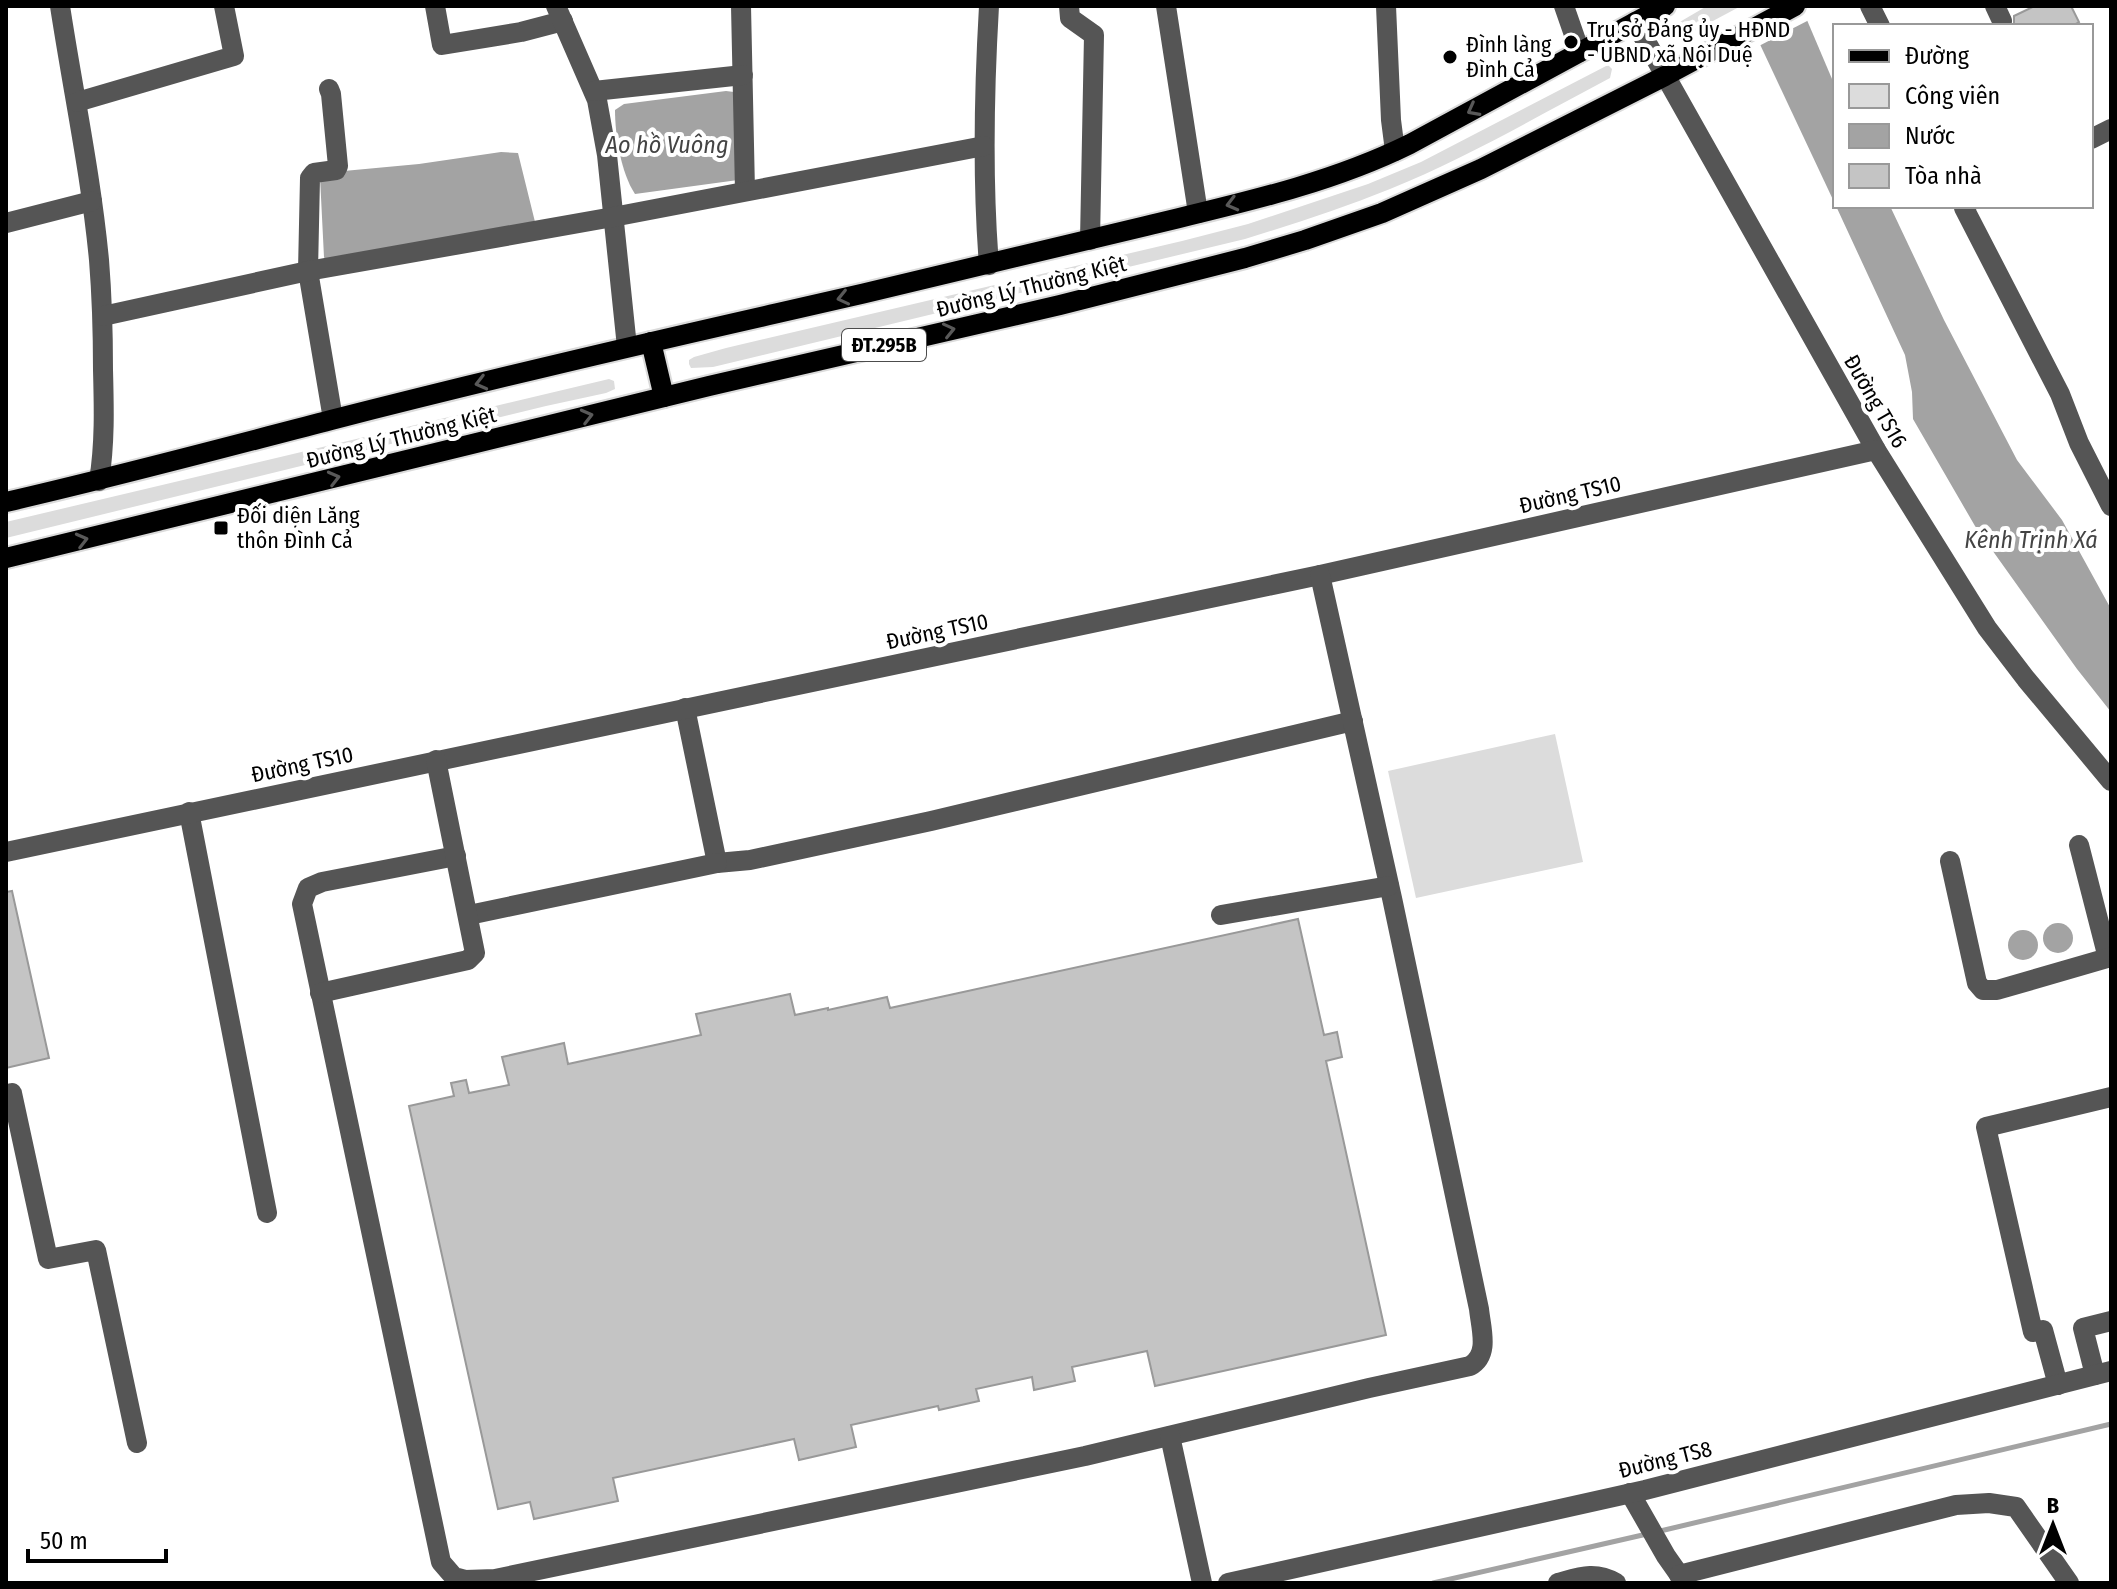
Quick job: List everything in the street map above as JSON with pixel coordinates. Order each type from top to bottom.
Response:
[{"type":"main road","name":"Đường Lý Thường Kiệt","points":[[6,502],[627,347],[989,265],[1330,177],[1395,151],[1665,6]]},
{"type":"main road","name":"Đường Lý Thường Kiệt","points":[[6,558],[664,397],[1075,301],[1245,258],[1337,230],[1469,175],[1795,6]]},
{"type":"main road","points":[[651,342],[664,397]]},
{"type":"street","points":[[60,6],[99,259],[103,316],[103,456],[99,481]]},
{"type":"street","points":[[77,102],[234,56],[224,6]]},
{"type":"street","points":[[435,6],[442,45],[521,32],[559,14],[597,100],[607,155],[627,347]]},
{"type":"street","points":[[741,6],[745,191]]},
{"type":"street","points":[[989,6],[984,91],[989,265]]},
{"type":"street","points":[[1069,6],[1070,18],[1094,35],[1090,240]]},
{"type":"street","points":[[1166,6],[1198,213]]},
{"type":"street","points":[[1386,6],[1395,151]]},
{"type":"street","points":[[1564,6],[1580,52]]},
{"type":"street","points":[[1870,6],[1879,24]]},
{"type":"street","name":"Đường TS16","points":[[1635,22],[1876,450],[1987,628],[2111,781]]},
{"type":"street","points":[[594,91],[743,75]]},
{"type":"street","points":[[329,89],[338,166],[336,170],[314,173],[310,178],[308,271],[333,419]]},
{"type":"street","points":[[2093,138],[2111,129]]},
{"type":"street","points":[[103,316],[308,271],[984,146]]},
{"type":"street","points":[[6,223],[92,201]]},
{"type":"street","points":[[1964,208],[2060,394],[2079,443],[2111,506]]},
{"type":"street","name":"Đường TS10","points":[[6,852],[1320,575],[1876,450]]},
{"type":"street","points":[[456,856],[322,882],[308,888],[302,904],[441,1562],[454,1577],[465,1580],[495,1579],[1085,1456],[1470,1366],[1479,1361],[1482,1353],[1479,1309],[1320,575]]},
{"type":"street","points":[[685,708],[717,863]]},
{"type":"street","points":[[469,915],[931,821],[1353,721]]},
{"type":"street","points":[[320,993],[468,960],[475,953],[436,760]]},
{"type":"street","points":[[189,812],[267,1213]]},
{"type":"street","points":[[1950,861],[1977,983],[1983,990],[1997,990],[2110,958],[2079,845]]},
{"type":"street","points":[[1221,915],[1389,886]]},
{"type":"street","points":[[6,1095],[12,1093],[48,1259],[96,1250],[137,1443]]},
{"type":"street","points":[[2058,1385],[2043,1330],[2033,1332],[1986,1127],[2111,1097]]},
{"type":"street","points":[[2103,1373],[2083,1328],[2111,1321]]},
{"type":"street","name":"Đường TS8","points":[[1228,1583],[1630,1493],[2103,1373]]},
{"type":"street","points":[[1170,1436],[1202,1583]]},
{"type":"street","points":[[1630,1493],[1682,1579],[1956,1505],[1989,1503],[2016,1507],[2069,1583]]},
{"type":"street","points":[[1558,1583],[1594,1575],[1616,1583]]},
{"type":"green space","points":[[1707,6],[1741,6],[1673,40],[1670,32],[1678,23]]},
{"type":"green space","points":[[1608,65],[1612,69],[1610,78],[1474,150],[1390,189],[1300,222],[1245,239],[713,367],[691,368],[689,364],[694,357],[726,348],[1248,224],[1368,184],[1421,162]]},
{"type":"green space","points":[[609,379],[614,381],[615,389],[606,393],[6,538],[6,522]]},
{"type":"green space","points":[[1555,734],[1583,862],[1416,898],[1388,771]]},
{"type":"water","points":[[1742,6],[1801,6],[1833,81],[1833,200]]},
{"type":"water","name":"Ao hồ Vuông","points":[[734,92],[738,180],[635,194],[620,154],[615,110],[624,104]]},
{"type":"water","points":[[501,152],[518,153],[536,226],[329,269],[324,257],[320,177],[333,172]]},
{"type":"water","name":"Kênh Trịnh Xá","points":[[1837,208],[1891,208],[1944,320],[2017,460],[2062,520],[2111,609],[2111,712],[1975,526],[1913,419],[1905,355]]},
{"type":"water","points":[[2058,923],[2064,924],[2072,932],[2072,944],[2064,952],[2058,953],[2052,952],[2044,944],[2043,938],[2044,932],[2052,924]]},
{"type":"water","points":[[2023,930],[2029,931],[2037,939],[2037,951],[2029,959],[2023,960],[2017,959],[2009,951],[2008,945],[2009,939],[2017,931]]},
{"type":"pier","points":[[1738,6],[1805,6],[1811,19],[1757,47]]},
{"type":"building","points":[[2035,6],[2071,6],[2079,22],[2014,24],[2014,16]]},
{"type":"building","points":[[12,891],[49,1058],[6,1068],[6,892]]},
{"type":"building","points":[[1298,919],[1324,1035],[1337,1032],[1342,1057],[1326,1061],[1386,1335],[1155,1386],[1147,1351],[1072,1367],[1075,1381],[1034,1390],[1032,1377],[976,1389],[979,1401],[939,1410],[938,1406],[851,1425],[856,1447],[799,1460],[794,1439],[613,1478],[618,1501],[534,1519],[530,1502],[498,1509],[409,1106],[454,1096],[451,1083],[466,1080],[469,1093],[509,1085],[502,1057],[564,1043],[568,1064],[701,1035],[696,1014],[790,994],[795,1015],[887,997],[890,1008]]},
{"type":"waterway","points":[[1656,1532],[2111,1424]]},
{"type":"waterway","points":[[1433,1583],[1647,1534]]},
{"type":"place","name":"Trụ sở Đảng ủy - HĐND - UBND xã Nội Duệ","points":[[1571,42]]},
{"type":"place","name":"Đình làng Đình Cả","points":[[1450,57]]},
{"type":"place","name":"Đối diện Lăng thôn Đình Cả","points":[[221,528]]}]
